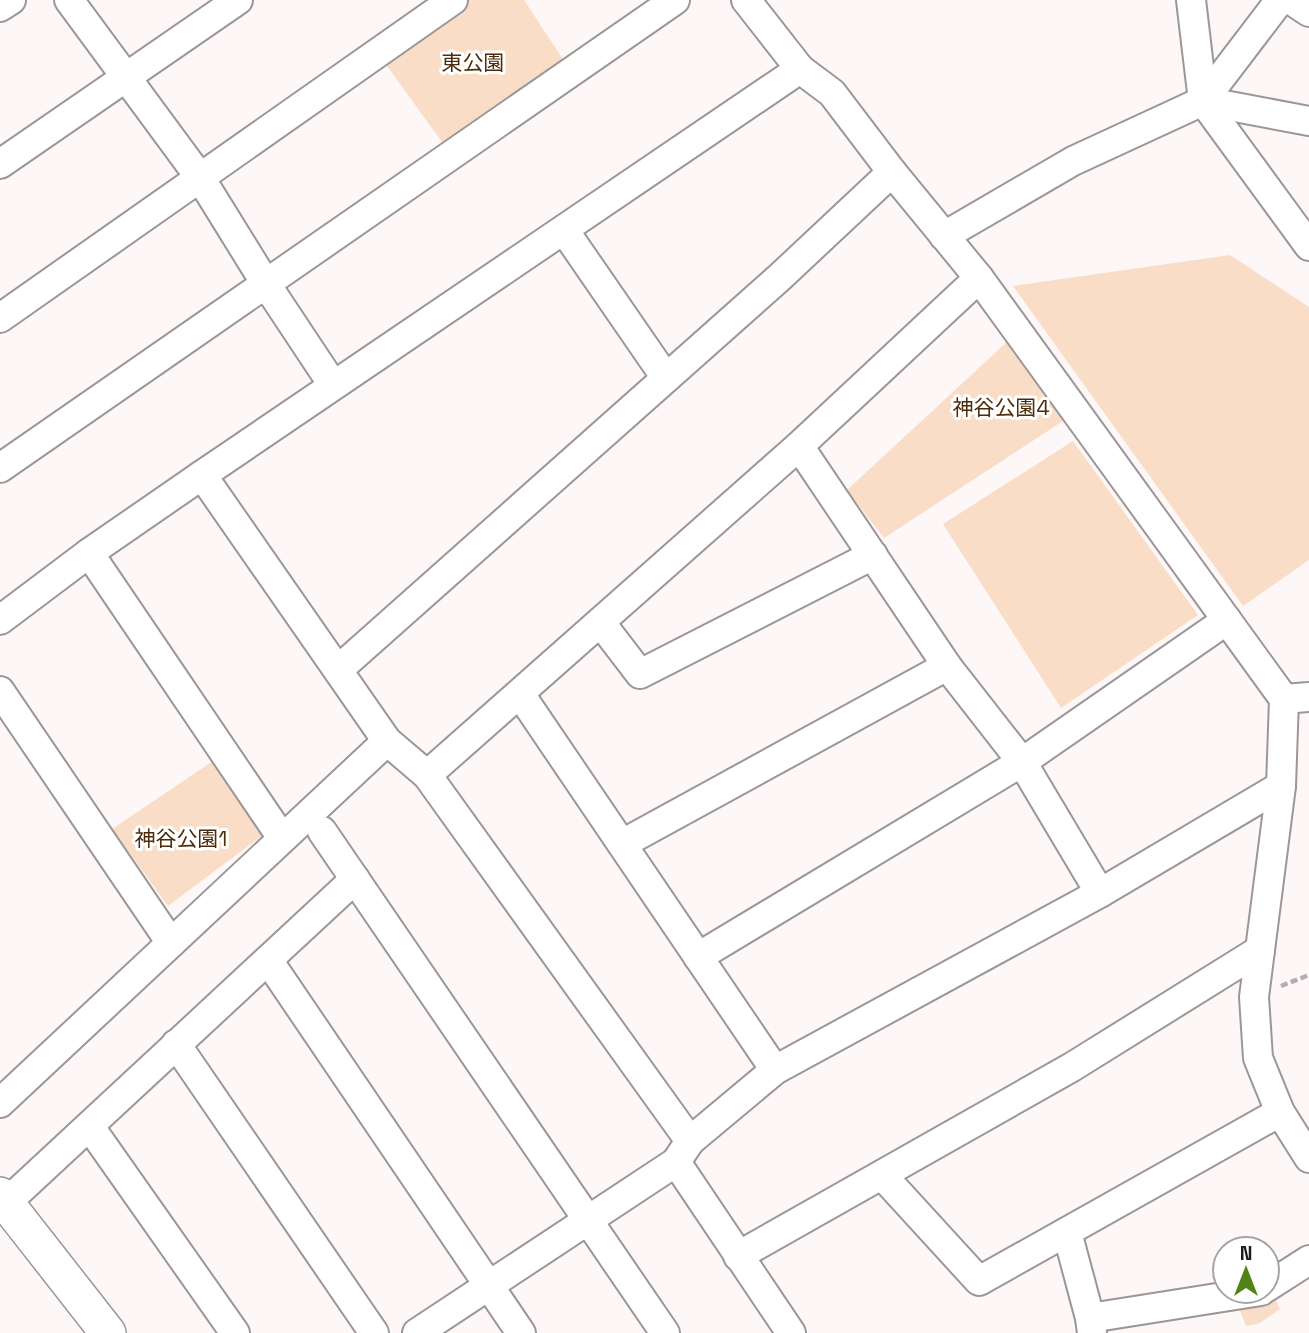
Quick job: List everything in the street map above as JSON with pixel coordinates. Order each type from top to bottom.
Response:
[{"type":"street","points":[[0,7],[10,0]]},
{"type":"street","points":[[69,0],[201,179],[333,385]]},
{"type":"street","points":[[0,164],[238,0]]},
{"type":"street","points":[[0,318],[453,0]]},
{"type":"street","points":[[0,468],[675,0]]},
{"type":"street","points":[[746,0],[800,69],[832,93],[892,172],[979,278],[1227,620],[1296,698],[1281,786],[1254,997],[1258,1058],[1280,1112],[1309,1158]]},
{"type":"street","points":[[1191,0],[1203,101],[1309,246]]},
{"type":"street","points":[[944,236],[1073,161],[1203,101],[1280,0]]},
{"type":"street","points":[[1292,0],[1309,12]]},
{"type":"street","points":[[0,620],[89,553],[202,475],[800,69]]},
{"type":"street","points":[[1203,101],[1309,121]]},
{"type":"street","points":[[339,669],[667,378],[892,172]]},
{"type":"street","points":[[564,230],[667,378]]},
{"type":"street","points":[[428,775],[799,446],[979,278]]},
{"type":"street","points":[[799,446],[947,666],[1022,762],[1100,893]]},
{"type":"street","points":[[202,475],[387,741],[428,775],[683,1152],[738,1256],[791,1333]]},
{"type":"street","points":[[89,553],[282,838]]},
{"type":"street","points":[[601,623],[640,674],[873,555]]},
{"type":"street","points":[[698,957],[1022,762],[1227,620]]},
{"type":"street","points":[[622,844],[947,666]]},
{"type":"street","points":[[0,691],[171,943]]},
{"type":"street","points":[[520,694],[775,1070]]},
{"type":"street","points":[[0,1102],[387,741]]},
{"type":"street","points":[[417,1333],[683,1152],[775,1070],[1100,893],[1281,786]]},
{"type":"street","points":[[322,831],[665,1333]]},
{"type":"street","points":[[108,1333],[3,1199],[90,1127],[355,879]]},
{"type":"street","points":[[738,1256],[1072,1068],[1260,950]]},
{"type":"street","points":[[268,960],[521,1333]]},
{"type":"street","points":[[176,1044],[374,1333]]},
{"type":"street","points":[[882,1175],[979,1281],[1280,1112]]},
{"type":"street","points":[[90,1127],[235,1333]]},
{"type":"street","points":[[1067,1231],[1091,1325],[1211,1301]]},
{"type":"street","points":[[1281,1278],[1309,1260]]},
{"type":"green space","name":"東公園","points":[[457,0],[524,0],[570,70],[450,153],[379,55]]},
{"type":"green space","points":[[1230,255],[1309,307],[1309,560],[1243,606],[1013,286]]},
{"type":"green space","name":"神谷公園4","points":[[1009,340],[1066,419],[884,538],[847,490]]},
{"type":"green space","points":[[1073,441],[1198,615],[1061,708],[943,524]]},
{"type":"green space","name":"神谷公園1","points":[[216,759],[267,832],[168,906],[112,829]]},
{"type":"green space","points":[[1238,1305],[1278,1305],[1280,1309],[1260,1323],[1246,1326]]}]
